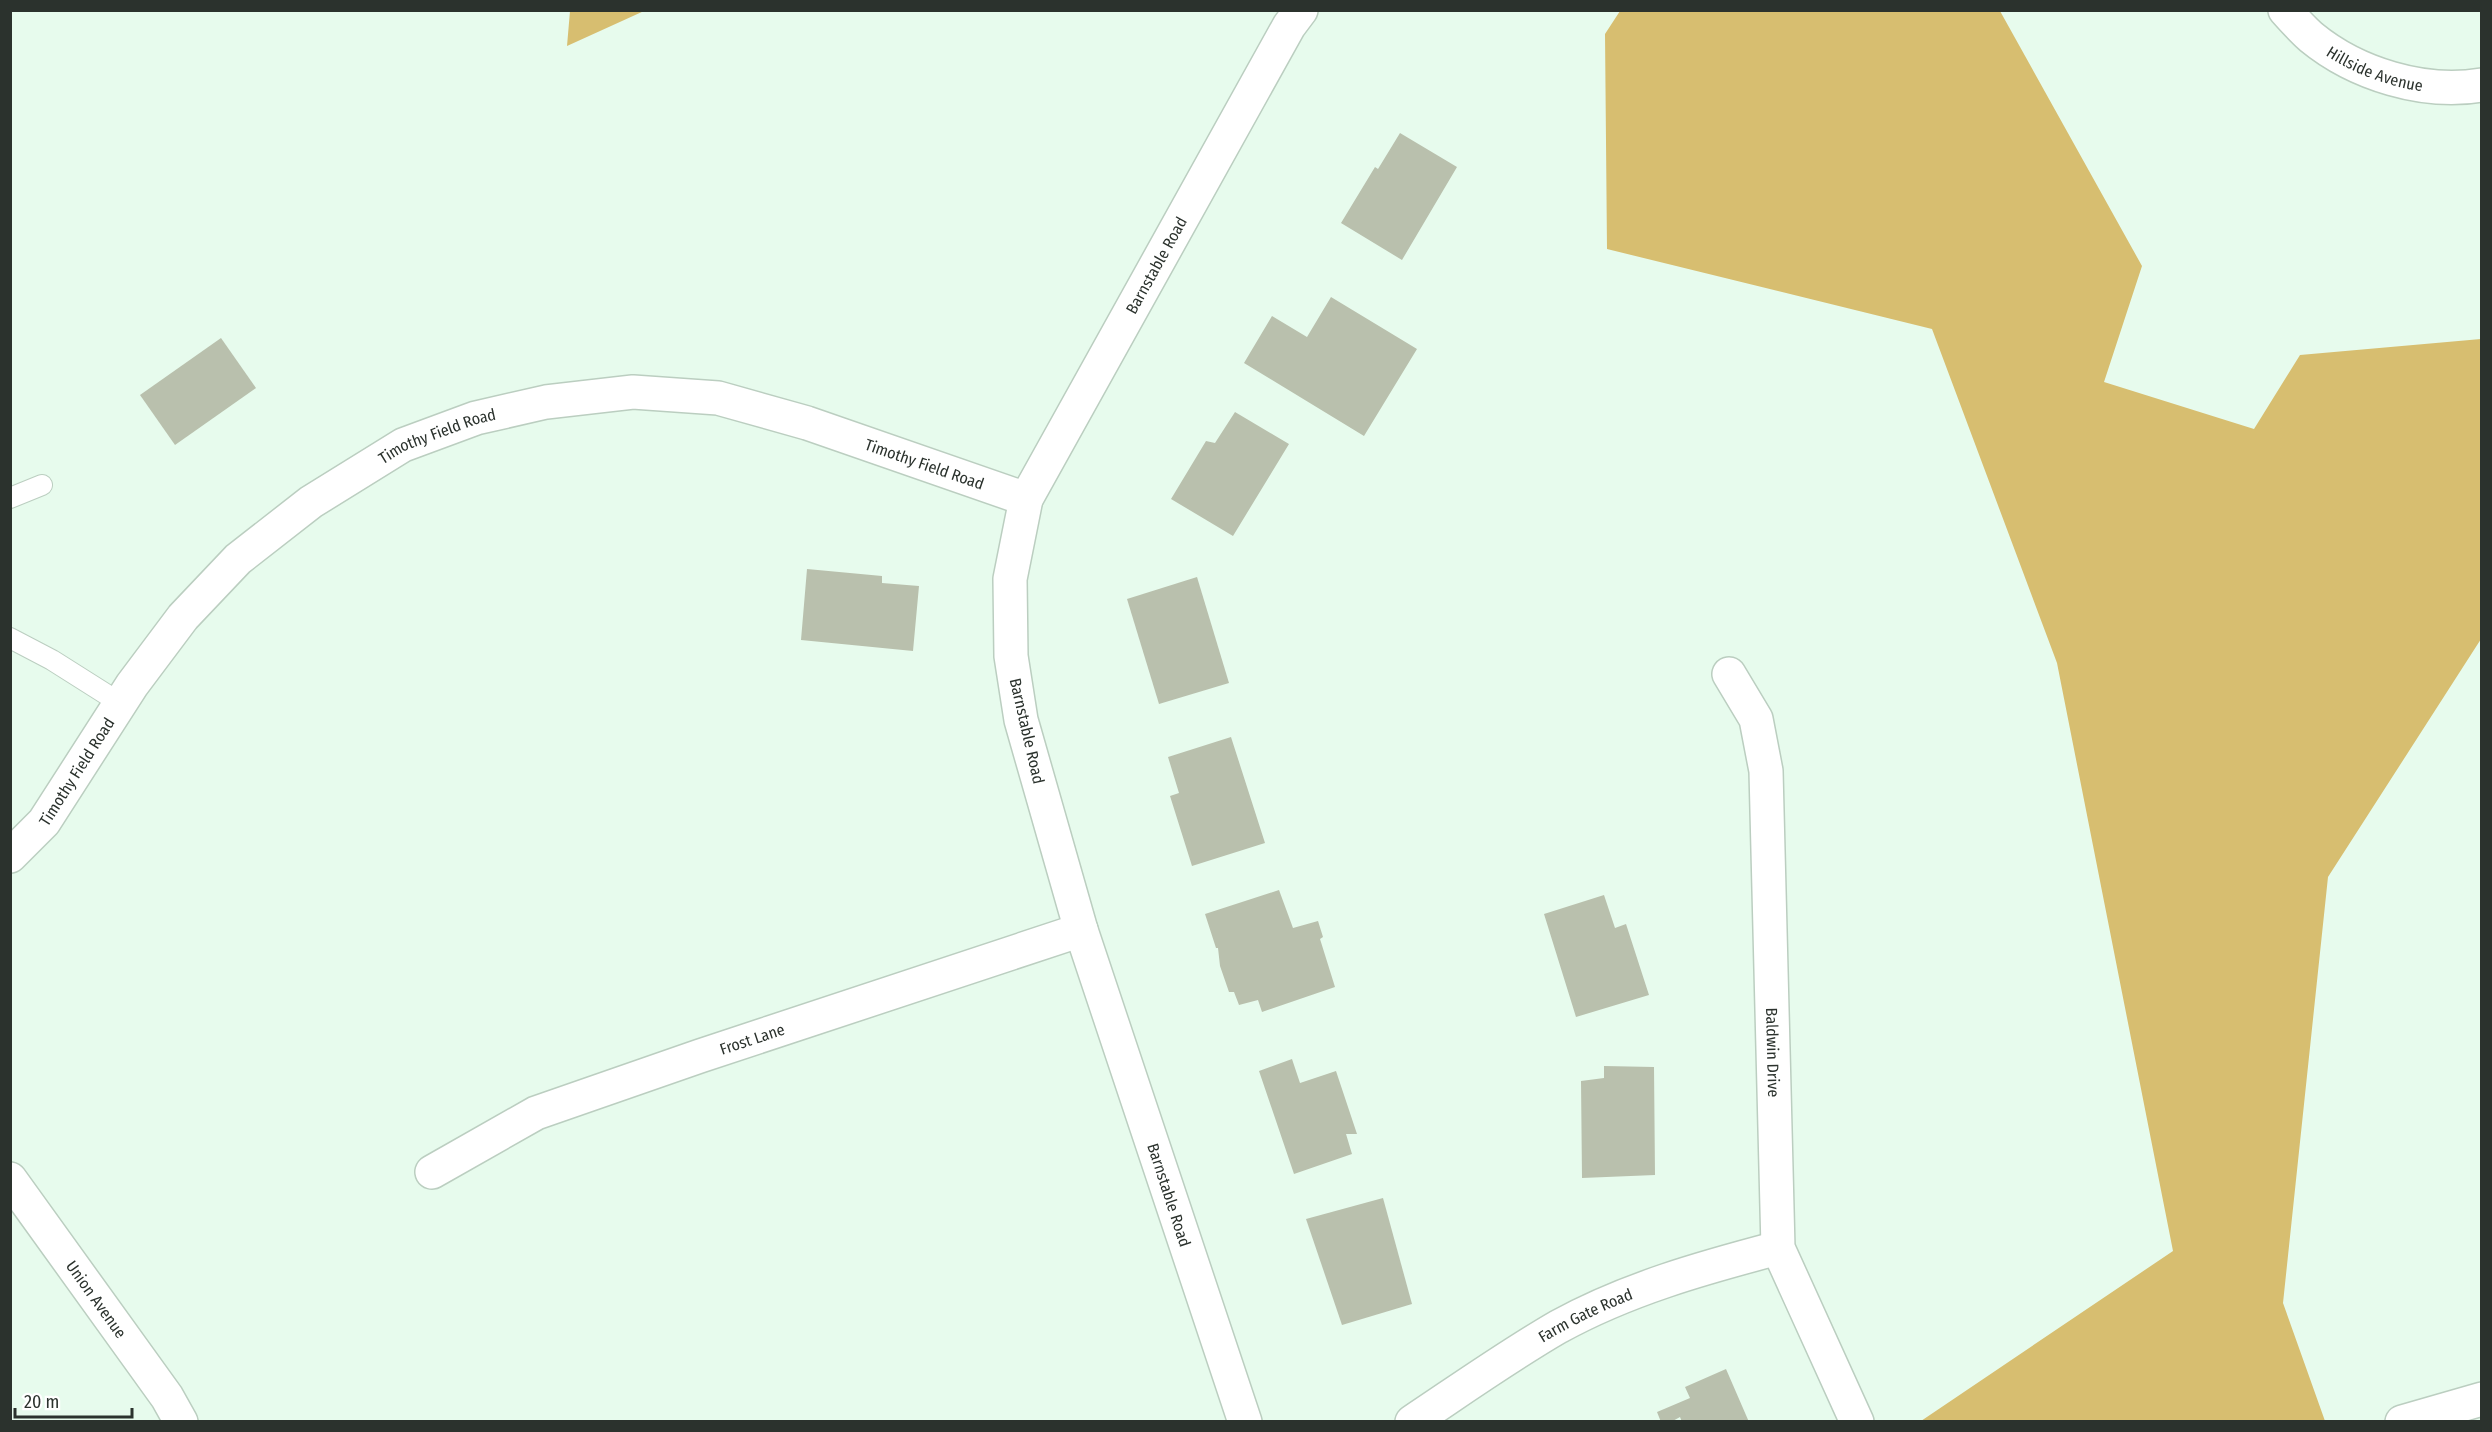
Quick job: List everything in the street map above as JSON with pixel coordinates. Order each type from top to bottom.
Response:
[{"type":"street","name":"Barnstable Road","points":[[1245,1422],[1081,930],[1021,720],[1011,656],[1010,579],[1026,499],[1289,26],[1301,10]]},
{"type":"street","name":"Hillside Avenue","points":[[2284,10],[2312,37],[2354,64],[2400,81],[2424,85],[2481,85]]},
{"type":"street","name":"Timothy Field Road","points":[[10,856],[44,822],[120,703],[183,617],[238,559],[311,502],[403,445],[476,418],[546,402],[633,392],[718,398],[807,423],[1026,499]]},
{"type":"street","name":"Baldwin Drive","points":[[1729,674],[1756,719],[1766,771],[1778,1248],[1857,1422]]},
{"type":"street","name":"Frost Lane","points":[[432,1172],[536,1113],[712,1052],[1081,930]]},
{"type":"street","name":"Union Avenue","points":[[10,1179],[167,1397],[181,1422]]},
{"type":"street","name":"Farm Gate Road","points":[[1412,1422],[1559,1327],[1628,1294],[1691,1271],[1778,1248]]},
{"type":"street","points":[[2402,1422],[2481,1399]]},
{"type":"lane","points":[[10,498],[42,485]]},
{"type":"lane","points":[[10,638],[52,660],[120,703]]},
{"type":"shaded area","points":[[570,10],[644,11],[567,46]]},
{"type":"shaded area","points":[[1620,11],[2000,11],[2142,266],[2104,382],[2254,429],[2300,355],[2481,339],[2481,639],[2328,877],[2283,1303],[2325,1421],[1921,1421],[2173,1251],[2057,663],[1932,329],[1607,249],[1605,34]]},
{"type":"building","points":[[1400,133],[1457,167],[1402,260],[1341,223],[1375,167],[1378,169]]},
{"type":"building","points":[[1331,297],[1417,349],[1364,436],[1244,363],[1272,316],[1307,337]]},
{"type":"building","points":[[221,338],[256,388],[175,445],[140,395]]},
{"type":"building","points":[[1235,412],[1289,444],[1233,536],[1171,499],[1206,441],[1215,443]]},
{"type":"building","points":[[807,569],[882,576],[882,583],[919,586],[913,651],[801,640]]},
{"type":"building","points":[[1197,577],[1229,683],[1159,704],[1127,599]]},
{"type":"building","points":[[1231,737],[1265,843],[1192,866],[1170,796],[1179,793],[1168,757]]},
{"type":"building","points":[[1279,890],[1293,928],[1318,921],[1323,937],[1320,939],[1335,987],[1262,1012],[1258,1000],[1239,1005],[1234,992],[1229,992],[1220,966],[1218,948],[1216,948],[1205,914]]},
{"type":"building","points":[[1604,895],[1615,928],[1626,924],[1649,995],[1576,1017],[1544,914]]},
{"type":"building","points":[[1292,1059],[1300,1083],[1336,1071],[1357,1134],[1346,1134],[1352,1154],[1294,1174],[1259,1071]]},
{"type":"building","points":[[1604,1066],[1654,1067],[1655,1175],[1582,1178],[1581,1081],[1604,1078]]},
{"type":"building","points":[[1383,1198],[1412,1304],[1342,1325],[1306,1219]]},
{"type":"building","points":[[1726,1369],[1749,1422],[1682,1422],[1680,1417],[1671,1422],[1661,1422],[1657,1412],[1690,1398],[1685,1387]]}]
